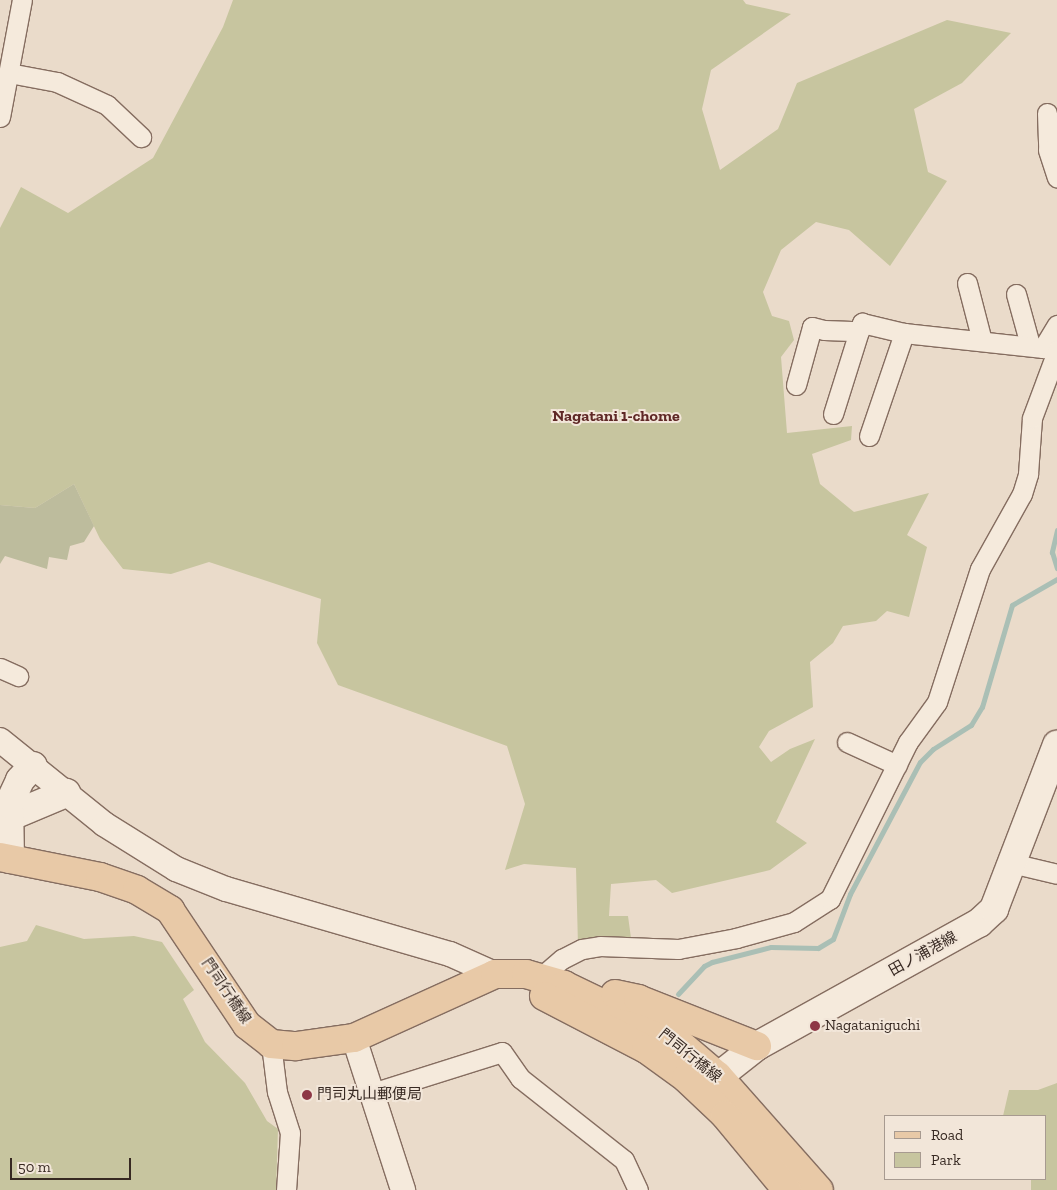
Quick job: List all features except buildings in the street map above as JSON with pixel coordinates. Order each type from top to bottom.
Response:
[{"type":"main road","name":"田ノ浦港線","points":[[710,1083],[757,1046],[979,923],[994,909],[1057,745]]},
{"type":"main road","points":[[5,858],[5,815],[20,780],[33,766]]},
{"type":"main road","points":[[5,815],[66,793]]},
{"type":"main road","name":"門司行橋線","points":[[5,858],[100,876],[137,890],[170,910],[247,1025],[271,1044],[296,1046],[354,1038],[495,974],[553,981],[672,1037],[710,1083],[819,1190]]},
{"type":"main road","name":"門司行橋線","points":[[495,974],[588,1017],[710,1083],[778,1187]]},
{"type":"main road","points":[[553,981],[638,999],[757,1046]]},
{"type":"street","points":[[0,117],[22,0]]},
{"type":"street","points":[[9,73],[56,82],[107,105],[141,137]]},
{"type":"street","points":[[1046,113],[1048,150],[1057,178]]},
{"type":"street","points":[[967,284],[982,341]]},
{"type":"street","points":[[1016,294],[1030,346]]},
{"type":"street","points":[[832,414],[862,323],[904,333],[1043,348],[1057,326]]},
{"type":"street","points":[[796,385],[812,327],[824,330],[859,331]]},
{"type":"street","points":[[869,436],[904,333]]},
{"type":"street","points":[[553,981],[562,959],[582,949],[600,946],[678,949],[794,922],[815,911],[830,899],[908,742],[937,702],[980,569],[1022,494],[1028,474],[1032,418],[1051,376],[1057,352]]},
{"type":"street","points":[[0,668],[18,676]]},
{"type":"street","points":[[0,740],[104,824],[176,869],[226,889],[450,954],[495,974]]},
{"type":"street","points":[[846,742],[896,765]]},
{"type":"street","points":[[1011,863],[1057,874]]},
{"type":"street","points":[[354,1038],[403,1190]]},
{"type":"street","points":[[271,1044],[277,1092],[298,1167],[298,1190]]},
{"type":"street","points":[[372,1093],[502,1052],[520,1078],[624,1160],[638,1190]]},
{"type":"street","points":[[286,1190],[290,1133]]},
{"type":"green space","points":[[233,0],[743,0],[746,4],[791,14],[711,70],[702,109],[720,170],[778,129],[797,83],[947,20],[1011,33],[962,83],[914,109],[928,172],[947,181],[890,266],[849,230],[816,222],[781,250],[763,292],[772,316],[789,321],[794,340],[781,357],[787,433],[852,426],[851,440],[812,454],[820,484],[854,512],[929,493],[907,535],[927,547],[909,617],[887,611],[876,621],[843,626],[833,643],[810,662],[813,707],[769,731],[759,747],[771,762],[790,749],[815,739],[776,822],[807,843],[770,870],[672,893],[656,880],[611,884],[609,916],[628,916],[631,938],[593,941],[578,946],[576,868],[524,864],[505,870],[525,804],[507,746],[338,685],[317,643],[321,599],[209,562],[171,574],[123,569],[100,539],[74,484],[35,508],[0,505],[0,228],[21,187],[68,213],[153,158],[223,27]]},
{"type":"green space","points":[[74,484],[94,526],[84,542],[70,546],[67,560],[49,557],[47,569],[5,556],[0,564],[0,505],[35,508]]},
{"type":"green space","points":[[36,925],[84,939],[134,936],[162,942],[194,990],[183,999],[205,1042],[245,1083],[267,1121],[278,1129],[276,1190],[0,1190],[0,947],[27,941]]},
{"type":"green space","points":[[1057,1083],[1057,1190],[1031,1190],[1031,1180],[1047,1180],[1047,1115],[1003,1115],[1009,1090],[1038,1090]]},
{"type":"waterway","points":[[1057,530],[1052,552],[1057,568]]},
{"type":"waterway","points":[[678,994],[704,966],[712,962],[771,947],[818,948],[833,939],[850,894],[920,762],[933,749],[971,725],[982,707],[1012,605],[1057,579]]},
{"type":"place","name":"Nagataniguchi","points":[[815,1026]]},
{"type":"place","name":"門司丸山郵便局","points":[[307,1095]]},
{"type":"district","name":"Nagatani 1-chome","points":[[616,416]]}]
